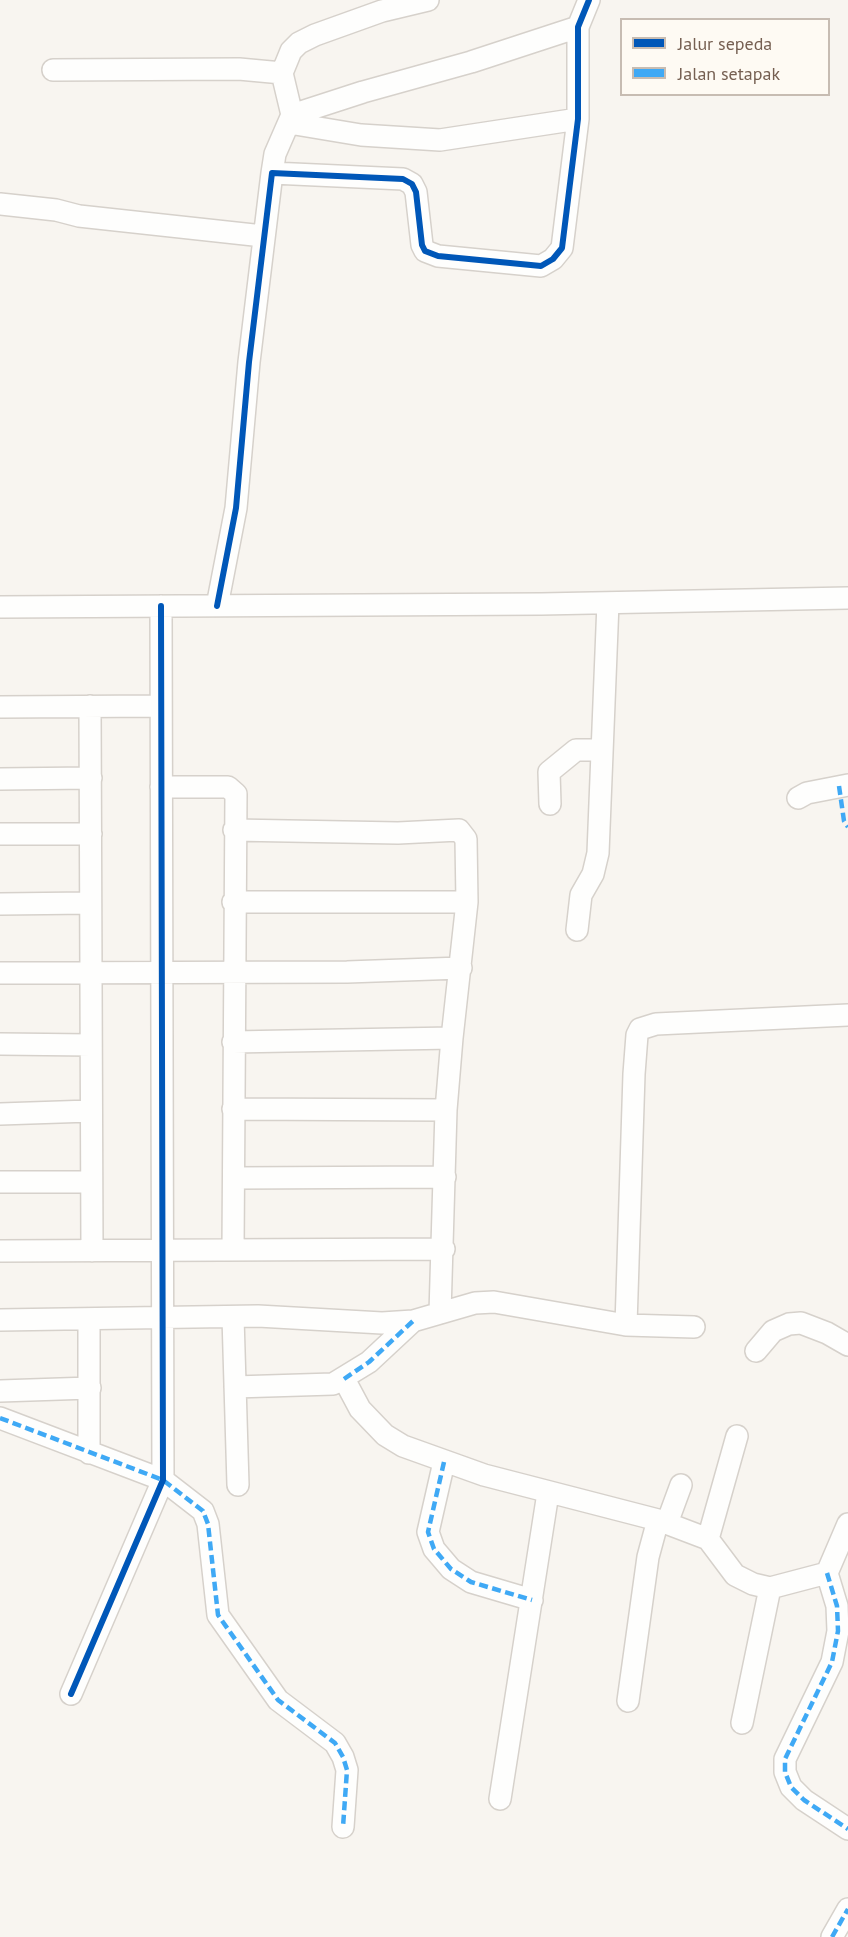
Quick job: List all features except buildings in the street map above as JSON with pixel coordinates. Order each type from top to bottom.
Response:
[{"type":"street","points":[[217,606],[236,508],[263,236],[272,173],[275,154],[291,119],[282,73],[291,51],[299,43],[382,11],[428,0]]},
{"type":"street","points":[[272,173],[403,179],[412,184],[416,192],[425,250],[438,256],[541,266],[553,259],[562,248],[578,119],[578,27],[589,0]]},
{"type":"street","points":[[291,119],[363,92],[471,62],[578,27]]},
{"type":"street","points":[[53,70],[239,69],[282,73]]},
{"type":"street","points":[[291,119],[361,135],[440,140],[578,119]]},
{"type":"street","points":[[0,204],[57,210],[80,216],[263,236]]},
{"type":"street","points":[[0,607],[608,603],[848,598]]},
{"type":"street","points":[[577,930],[581,895],[593,874],[598,853],[600,750],[604,731],[608,603]]},
{"type":"street","points":[[71,1694],[163,1480],[161,606]]},
{"type":"street","points":[[90,706],[92,1251]]},
{"type":"street","points":[[0,707],[161,706]]},
{"type":"street","points":[[550,804],[549,772],[576,750],[600,750]]},
{"type":"street","points":[[0,779],[91,778]]},
{"type":"street","points":[[798,798],[807,793],[848,785]]},
{"type":"street","points":[[161,787],[221,786],[233,789],[237,801],[234,830],[233,902],[233,1250]]},
{"type":"street","points":[[234,830],[398,833],[459,830],[466,839],[467,902],[446,1110],[444,1249],[440,1312]]},
{"type":"street","points":[[0,834],[91,834]]},
{"type":"street","points":[[233,902],[467,902]]},
{"type":"street","points":[[0,904],[90,903]]},
{"type":"street","points":[[0,973],[347,972],[461,968]]},
{"type":"street","points":[[626,1325],[634,1074],[637,1035],[640,1029],[656,1024],[848,1016]]},
{"type":"street","points":[[233,1042],[452,1038]]},
{"type":"street","points":[[0,1044],[91,1045]]},
{"type":"street","points":[[233,1109],[446,1110]]},
{"type":"street","points":[[0,1114],[90,1112]]},
{"type":"street","points":[[234,1178],[446,1177]]},
{"type":"street","points":[[0,1182],[90,1182]]},
{"type":"street","points":[[0,1251],[444,1249]]},
{"type":"street","points":[[0,1320],[233,1317],[382,1323],[413,1321],[475,1303],[494,1302],[626,1325],[694,1327]]},
{"type":"street","points":[[233,1317],[238,1485]]},
{"type":"street","points":[[89,1319],[89,1453]]},
{"type":"street","points":[[235,1387],[325,1385],[344,1379],[369,1362],[413,1321]]},
{"type":"street","points":[[756,1351],[773,1332],[789,1324],[801,1323],[827,1333],[848,1345]]},
{"type":"street","points":[[344,1379],[360,1409],[385,1435],[403,1446],[444,1462],[548,1493],[663,1522],[708,1539],[735,1575],[753,1584],[770,1588],[827,1573]]},
{"type":"street","points":[[0,1391],[90,1388]]},
{"type":"street","points":[[0,1418],[163,1480],[203,1511],[208,1524],[218,1615],[278,1700],[335,1743],[347,1770],[344,1827]]},
{"type":"street","points":[[708,1539],[737,1436]]},
{"type":"street","points":[[444,1462],[428,1532],[434,1549],[451,1569],[471,1582],[532,1600]]},
{"type":"street","points":[[628,1701],[648,1557],[681,1485]]},
{"type":"street","points":[[500,1799],[548,1493]]},
{"type":"street","points":[[848,1524],[827,1573],[837,1606],[838,1631],[832,1662],[785,1759],[785,1772],[791,1787],[804,1800],[848,1829]]},
{"type":"street","points":[[742,1723],[770,1588]]},
{"type":"street","points":[[832,1937],[848,1909]]},
{"type":"marked path","points":[[839,786],[844,821],[848,827]]},
{"type":"marked path","points":[[344,1379],[369,1362],[413,1321]]},
{"type":"marked path","points":[[0,1418],[163,1480],[203,1511],[208,1524],[218,1615],[278,1700],[335,1743],[347,1770],[343,1827]]},
{"type":"marked path","points":[[444,1462],[428,1532],[434,1549],[451,1569],[471,1582],[532,1600]]},
{"type":"marked path","points":[[827,1573],[837,1606],[838,1631],[832,1662],[785,1759],[785,1772],[791,1787],[804,1800],[848,1829]]},
{"type":"marked path","points":[[832,1937],[848,1909]]},
{"type":"cycle path","points":[[217,606],[236,508],[249,362],[272,173],[403,179],[412,184],[416,192],[422,245],[425,251],[438,256],[541,266],[553,259],[562,248],[578,119],[578,27],[589,0]]},
{"type":"cycle path","points":[[71,1694],[163,1480],[161,606]]}]
